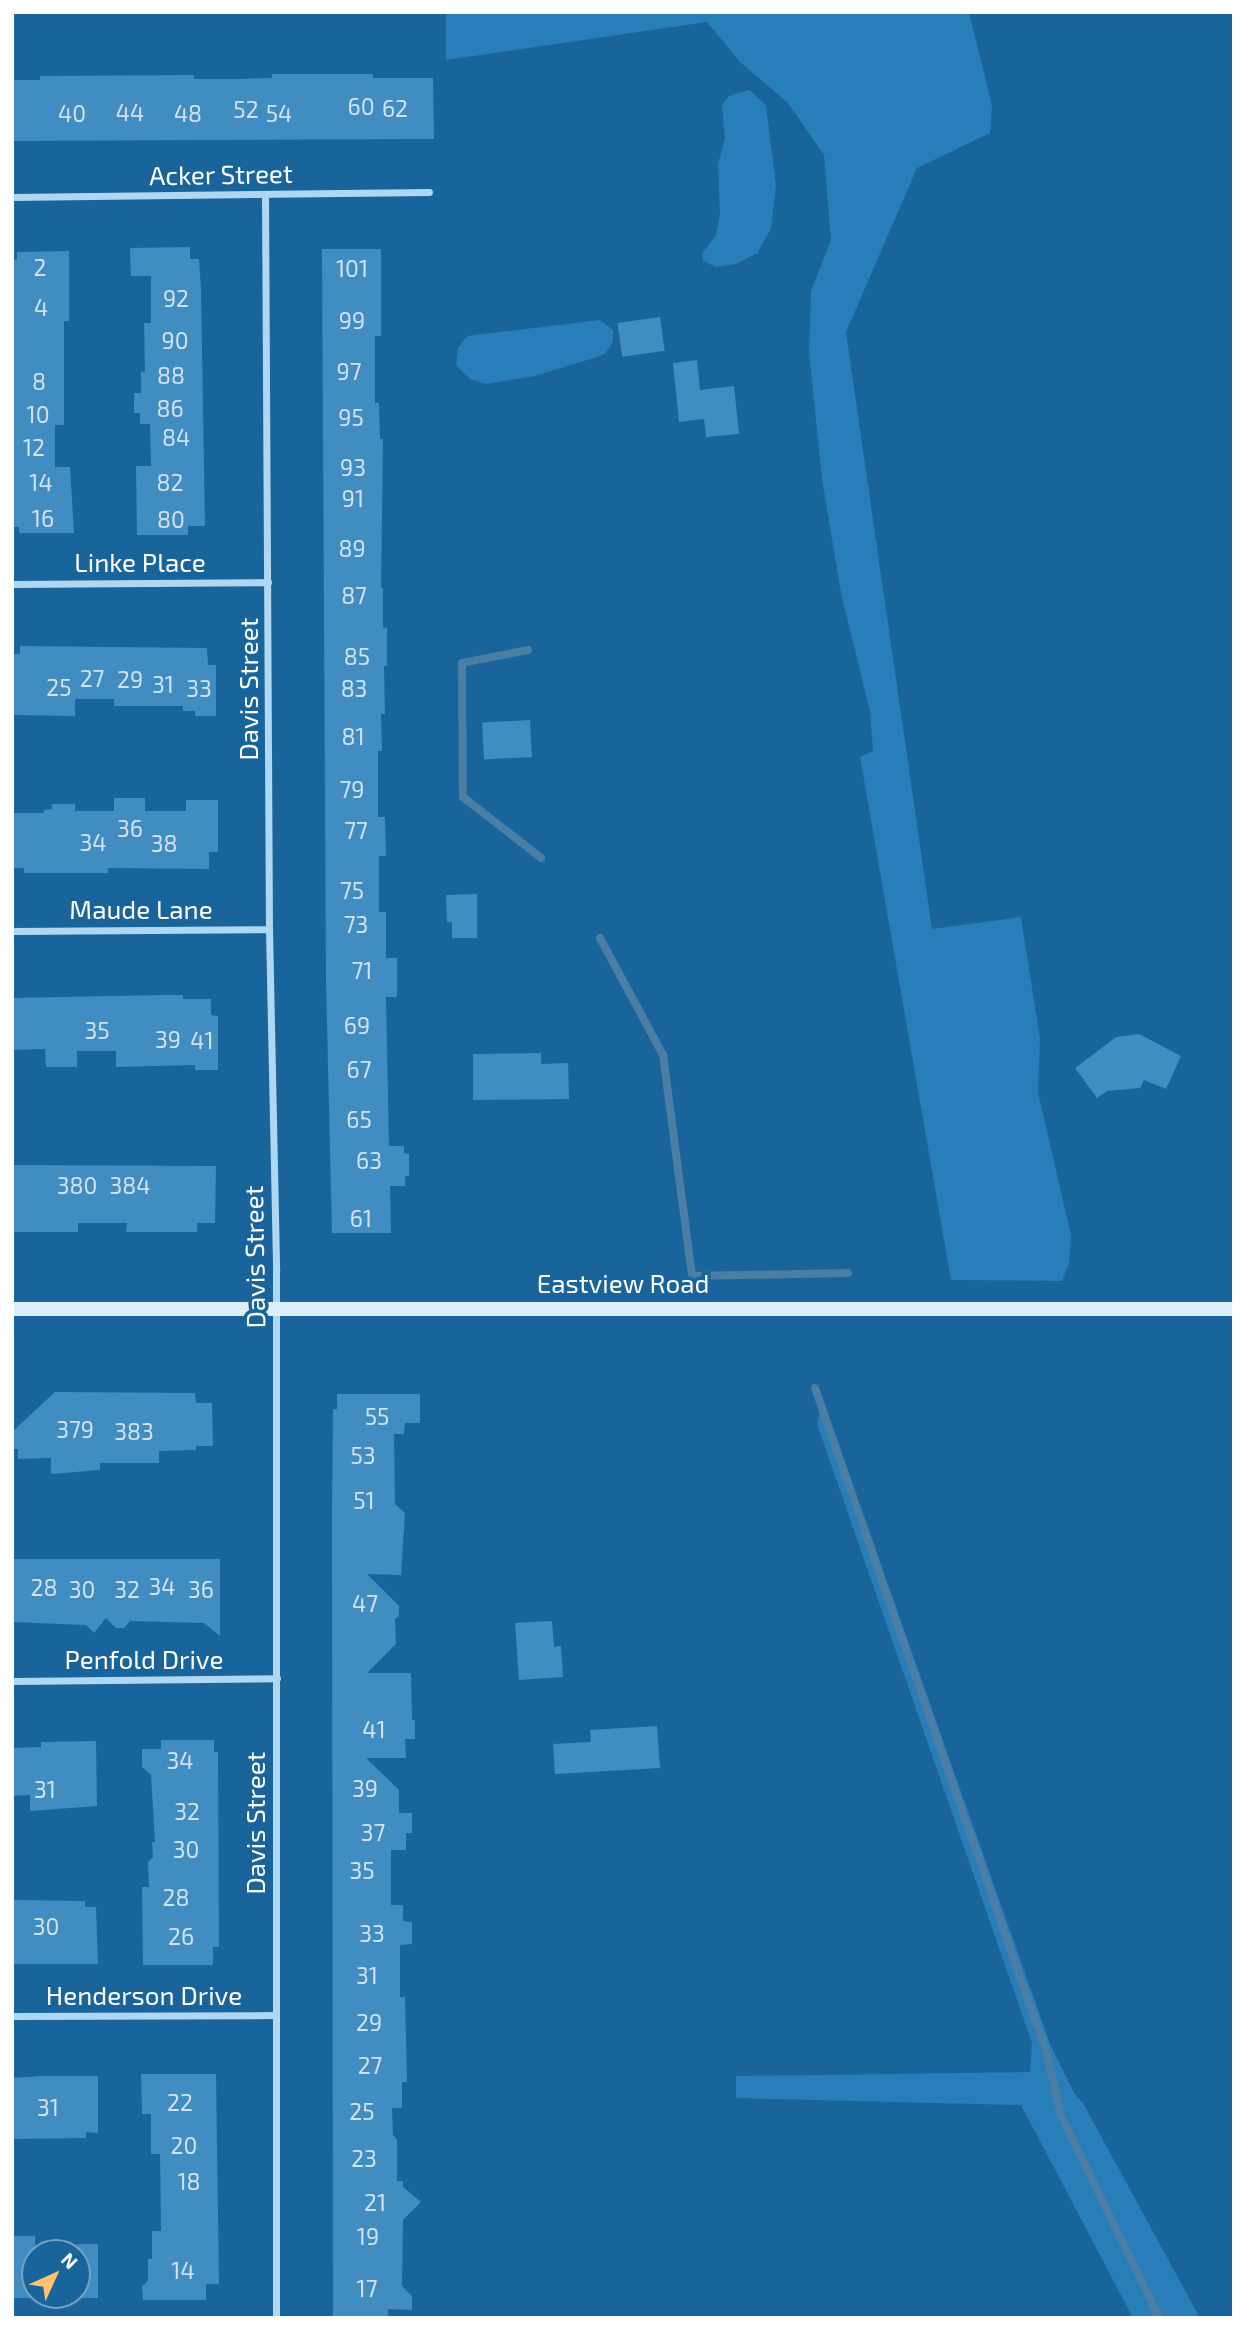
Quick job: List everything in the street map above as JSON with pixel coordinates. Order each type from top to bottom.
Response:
[{"type":"street","name":"Acker Street","points":[[12,197],[429,192]]},
{"type":"street","name":"Davis Street","points":[[265,195],[270,929],[276,1308],[276,2318]]},
{"type":"street","name":"Linke Place","points":[[12,584],[268,582]]},
{"type":"street","name":"Maude Lane","points":[[12,931],[270,929]]},
{"type":"street","name":"Eastview Road","points":[[12,1309],[1234,1309]]},
{"type":"street","name":"Penfold Drive","points":[[12,1681],[276,1678]]},
{"type":"street","name":"Henderson Drive","points":[[12,2017],[276,2015]]},
{"type":"shaded area","points":[[446,12],[969,12],[992,106],[990,133],[917,168],[846,332],[932,929],[1021,917],[1040,1039],[1038,1092],[1071,1235],[1069,1264],[1062,1281],[951,1280],[860,757],[873,751],[870,711],[841,593],[822,479],[809,352],[811,291],[831,240],[824,155],[788,103],[740,62],[707,22],[446,60]]},
{"type":"shaded area","points":[[749,90],[766,105],[776,185],[771,229],[757,253],[736,264],[716,267],[703,261],[702,254],[716,235],[720,214],[718,164],[725,138],[722,105],[729,96]]},
{"type":"shaded area","points":[[600,320],[613,330],[613,341],[606,353],[597,357],[535,376],[486,384],[470,379],[456,365],[458,348],[467,336]]},
{"type":"shaded area","points":[[827,1412],[1050,2044],[1074,2093],[1083,2103],[1200,2318],[1133,2318],[1021,2105],[736,2098],[736,2076],[1030,2072],[1032,2043],[817,1424],[819,1414]]},
{"type":"building","points":[[272,74],[373,74],[373,78],[433,78],[434,139],[12,141],[12,80],[40,80],[40,76],[194,75],[194,79],[234,79],[272,78]]},
{"type":"building","points":[[190,247],[190,259],[199,259],[201,290],[205,526],[188,526],[188,535],[137,535],[136,466],[151,466],[150,424],[140,424],[140,413],[134,413],[134,393],[141,393],[141,372],[145,372],[144,323],[151,323],[151,276],[131,276],[130,248]]},
{"type":"building","points":[[322,249],[381,249],[381,336],[375,336],[375,403],[379,403],[380,439],[383,439],[381,588],[383,628],[387,628],[387,666],[384,666],[385,714],[381,714],[382,751],[378,751],[378,817],[385,817],[386,856],[379,856],[379,912],[386,912],[386,958],[397,958],[397,997],[386,997],[389,1146],[404,1146],[404,1153],[409,1154],[409,1176],[405,1176],[405,1186],[390,1186],[391,1233],[332,1233],[326,981]]},
{"type":"building","points":[[69,251],[69,321],[64,321],[64,425],[55,425],[55,467],[70,467],[74,533],[19,533],[19,527],[12,527],[12,260],[17,259],[17,252]]},
{"type":"building","points":[[660,317],[665,351],[622,357],[617,323]]},
{"type":"building","points":[[697,360],[700,390],[734,386],[739,434],[706,437],[704,419],[679,422],[673,363]]},
{"type":"building","points":[[20,646],[207,648],[208,665],[216,665],[216,716],[195,716],[195,711],[183,711],[183,706],[114,706],[114,699],[75,699],[75,716],[12,715],[12,654],[20,654]]},
{"type":"building","points":[[530,720],[532,757],[484,759],[482,723]]},
{"type":"building","points":[[114,798],[145,798],[145,811],[186,811],[186,800],[218,800],[218,852],[209,852],[209,869],[108,868],[108,873],[24,873],[24,868],[12,868],[12,813],[44,813],[44,810],[52,809],[52,804],[75,804],[75,811],[114,811]]},
{"type":"building","points":[[477,894],[477,938],[452,938],[452,922],[447,922],[446,895]]},
{"type":"building","points":[[183,995],[183,999],[211,999],[211,1015],[218,1016],[218,1070],[195,1070],[195,1065],[116,1067],[116,1051],[77,1051],[77,1067],[46,1067],[45,1049],[12,1050],[12,998]]},
{"type":"building","points":[[1139,1034],[1181,1056],[1166,1089],[1144,1080],[1140,1088],[1107,1091],[1097,1098],[1075,1068],[1116,1037]]},
{"type":"building","points":[[541,1053],[541,1064],[568,1063],[569,1099],[473,1100],[473,1054]]},
{"type":"building","points":[[12,1165],[216,1166],[215,1223],[197,1223],[197,1232],[126,1232],[127,1223],[78,1223],[78,1232],[12,1232]]},
{"type":"building","points":[[55,1392],[195,1393],[196,1403],[212,1403],[213,1446],[196,1446],[196,1450],[159,1451],[159,1463],[100,1463],[100,1470],[51,1474],[51,1458],[18,1459],[18,1449],[12,1449],[12,1432]]},
{"type":"building","points":[[337,1394],[420,1394],[420,1423],[405,1423],[404,1434],[394,1434],[395,1504],[405,1513],[401,1575],[367,1574],[399,1606],[399,1616],[395,1619],[396,1644],[367,1673],[411,1673],[412,1720],[415,1720],[415,1739],[405,1739],[406,1758],[366,1758],[399,1790],[399,1813],[412,1813],[412,1833],[406,1833],[406,1850],[391,1850],[391,1905],[403,1905],[403,1921],[412,1922],[412,1944],[400,1945],[400,1997],[405,1997],[407,2082],[402,2082],[402,2108],[392,2108],[393,2135],[397,2140],[397,2181],[403,2181],[403,2187],[421,2202],[403,2220],[402,2286],[412,2296],[412,2310],[388,2309],[388,2318],[333,2318],[332,1514],[333,1409],[337,1409]]},
{"type":"building","points":[[12,1559],[220,1559],[220,1636],[204,1623],[130,1621],[124,1628],[116,1628],[106,1618],[94,1633],[86,1625],[12,1622]]},
{"type":"building","points":[[552,1621],[554,1647],[561,1646],[563,1677],[519,1680],[515,1623]]},
{"type":"building","points":[[657,1726],[660,1768],[555,1774],[553,1744],[591,1742],[590,1730]]},
{"type":"building","points":[[161,1740],[214,1740],[214,1752],[218,1752],[219,1947],[213,1947],[213,1965],[143,1965],[142,1887],[149,1887],[148,1862],[153,1857],[152,1842],[155,1842],[151,1775],[142,1767],[142,1749],[161,1749]]},
{"type":"building","points":[[96,1741],[97,1806],[30,1811],[30,1795],[12,1796],[12,1748],[41,1747],[41,1742]]},
{"type":"building","points":[[12,1900],[85,1901],[85,1907],[96,1907],[98,1964],[12,1964]]},
{"type":"building","points":[[141,2074],[216,2074],[219,2284],[206,2284],[206,2300],[143,2300],[142,2286],[148,2281],[148,2259],[152,2259],[152,2231],[161,2231],[160,2154],[151,2154],[151,2114],[142,2114]]},
{"type":"building","points":[[98,2076],[98,2133],[86,2132],[86,2138],[12,2139],[12,2078]]},
{"type":"building","points":[[12,2236],[35,2236],[35,2239],[21,2239],[21,2298],[12,2298]]},
{"type":"building","points":[[91,2244],[98,2244],[98,2298],[91,2298]]},
{"type":"waterway","points":[[528,650],[462,663],[463,797],[541,858]]},
{"type":"waterway","points":[[600,938],[663,1055],[692,1276],[848,1273]]},
{"type":"waterway","points":[[815,1388],[1047,2054],[1061,2115],[1159,2318]]}]
